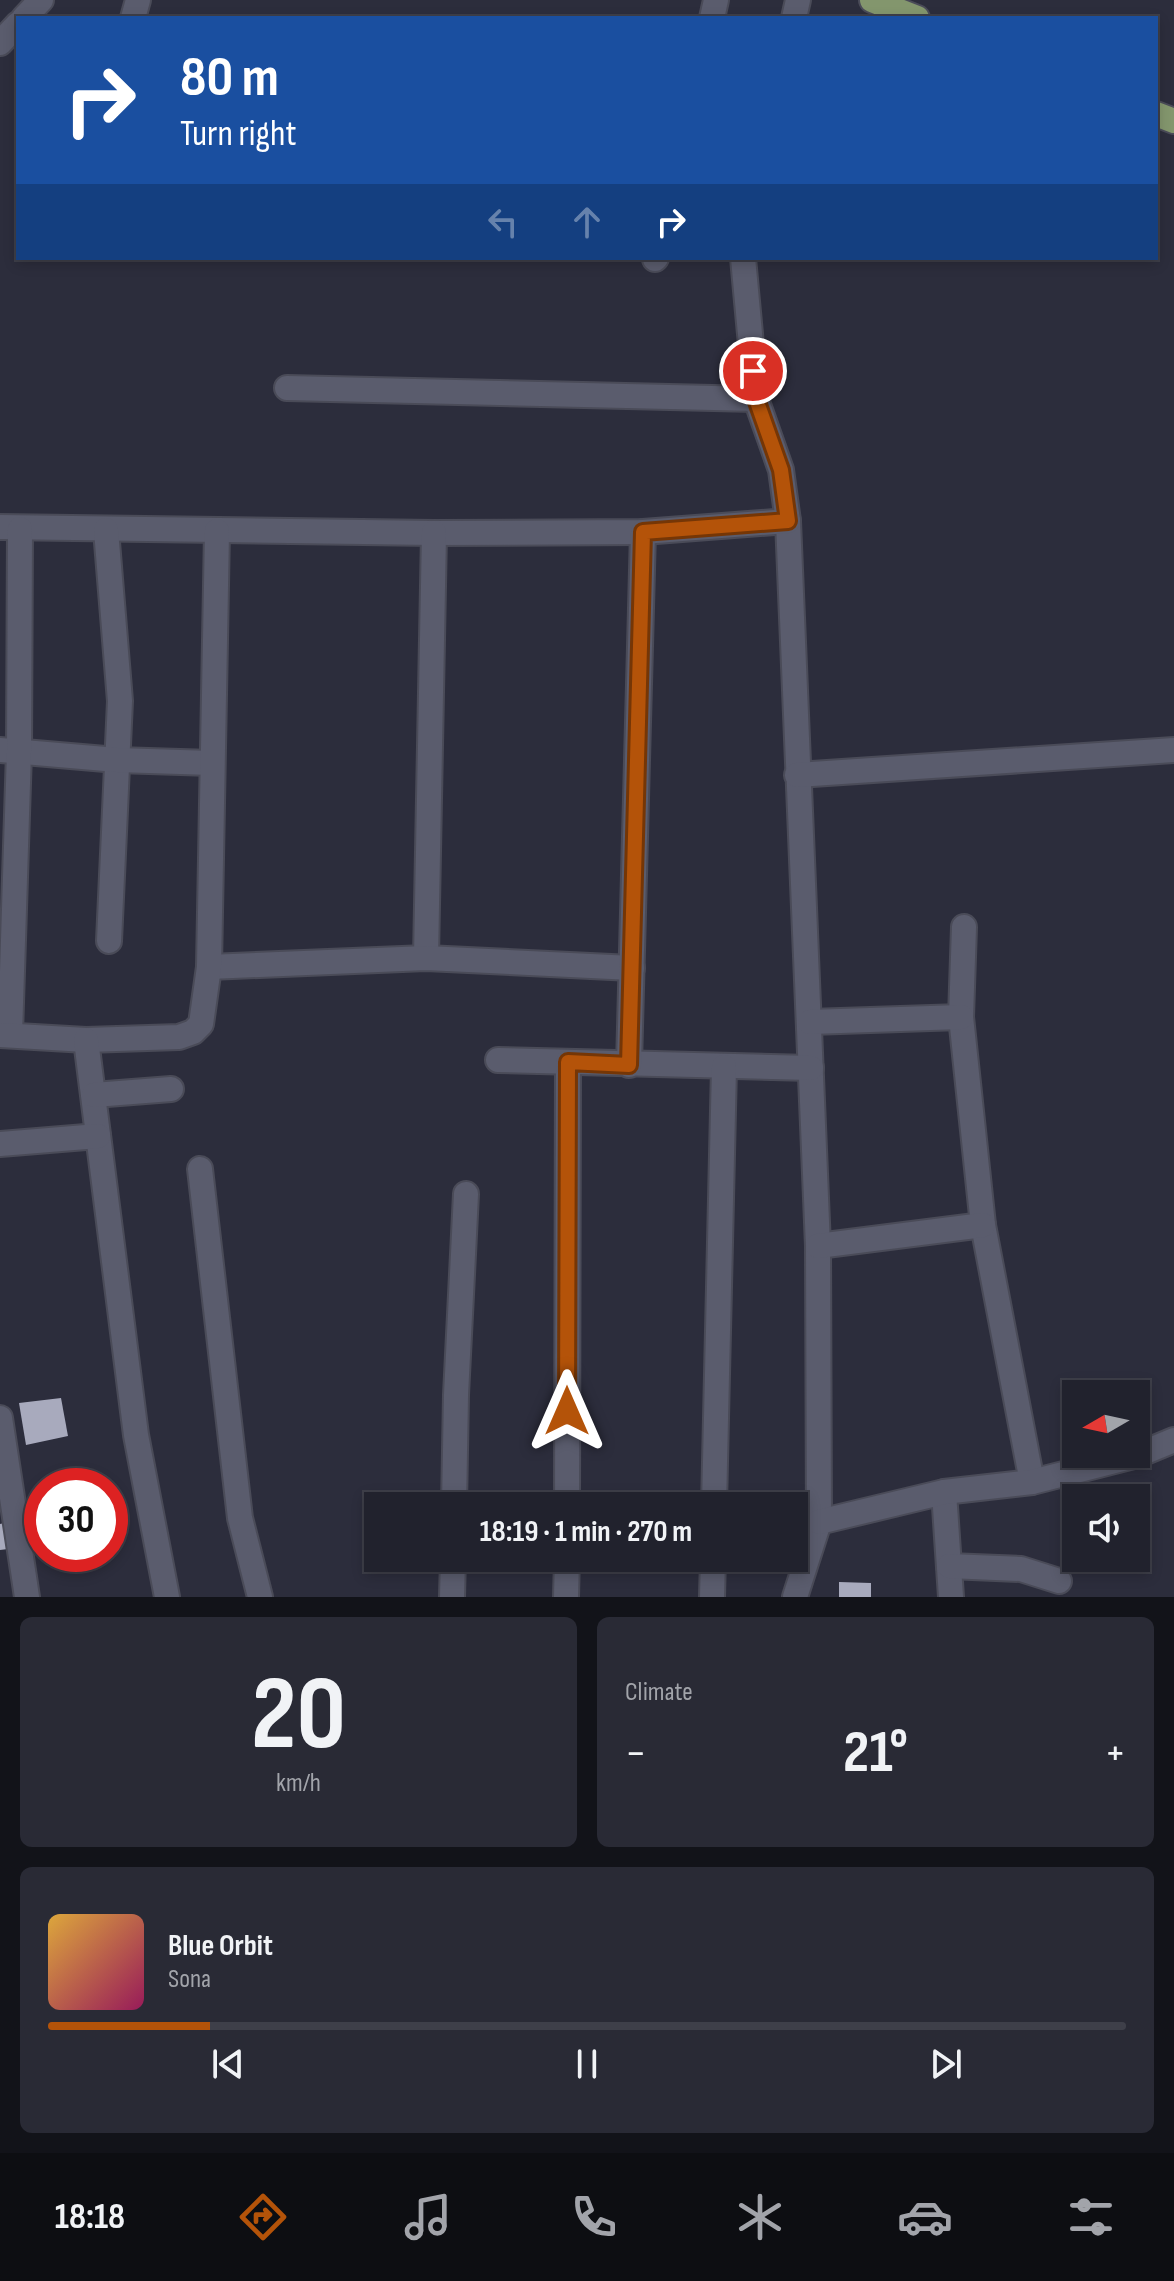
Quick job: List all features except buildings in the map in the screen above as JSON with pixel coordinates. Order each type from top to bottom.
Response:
[{"type":"main road","points":[[872,0],[912,16]]},
{"type":"street","points":[[26,16],[41,0]]},
{"type":"street","points":[[0,43],[16,26]]},
{"type":"street","points":[[743,260],[756,399],[781,470],[788,521],[810,1022],[818,1246],[819,1522],[795,1597]]},
{"type":"street","points":[[287,388],[756,399]]},
{"type":"street","points":[[217,531],[209,967],[201,1024],[193,1032],[179,1037],[86,1040],[5,1034],[10,528],[643,532],[788,521]]},
{"type":"street","points":[[106,530],[120,701],[109,941]]},
{"type":"street","points":[[629,1065],[643,532]]},
{"type":"street","points":[[426,958],[434,533]]},
{"type":"street","points":[[797,775],[1174,750]]},
{"type":"street","points":[[9,751],[117,760],[212,763]]},
{"type":"street","points":[[964,927],[961,1017],[983,1225],[1032,1482]]},
{"type":"street","points":[[209,967],[426,958],[632,968]]},
{"type":"street","points":[[810,1022],[961,1017]]},
{"type":"street","points":[[86,1040],[136,1435],[167,1597]]},
{"type":"street","points":[[498,1060],[811,1068]]},
{"type":"street","points":[[567,1492],[568,1062]]},
{"type":"street","points":[[714,1492],[724,1067]]},
{"type":"street","points":[[94,1095],[171,1089]]},
{"type":"street","points":[[0,1144],[98,1136]]},
{"type":"street","points":[[200,1169],[240,1518],[260,1597]]},
{"type":"street","points":[[454,1492],[466,1194]]},
{"type":"street","points":[[818,1246],[983,1225]]},
{"type":"street","points":[[0,1418],[27,1597]]},
{"type":"street","points":[[819,1522],[944,1492],[1032,1482],[1138,1455],[1174,1440]]},
{"type":"street","points":[[944,1492],[951,1597]]},
{"type":"street","points":[[949,1566],[1021,1569],[1059,1581]]},
{"type":"street","points":[[452,1597],[453,1572]]},
{"type":"street","points":[[566,1597],[567,1572]]},
{"type":"street","points":[[712,1597],[713,1572]]},
{"type":"route","points":[[567,1411],[568,1062],[629,1065],[643,532],[788,521],[781,470],[756,399],[753,371]]}]
